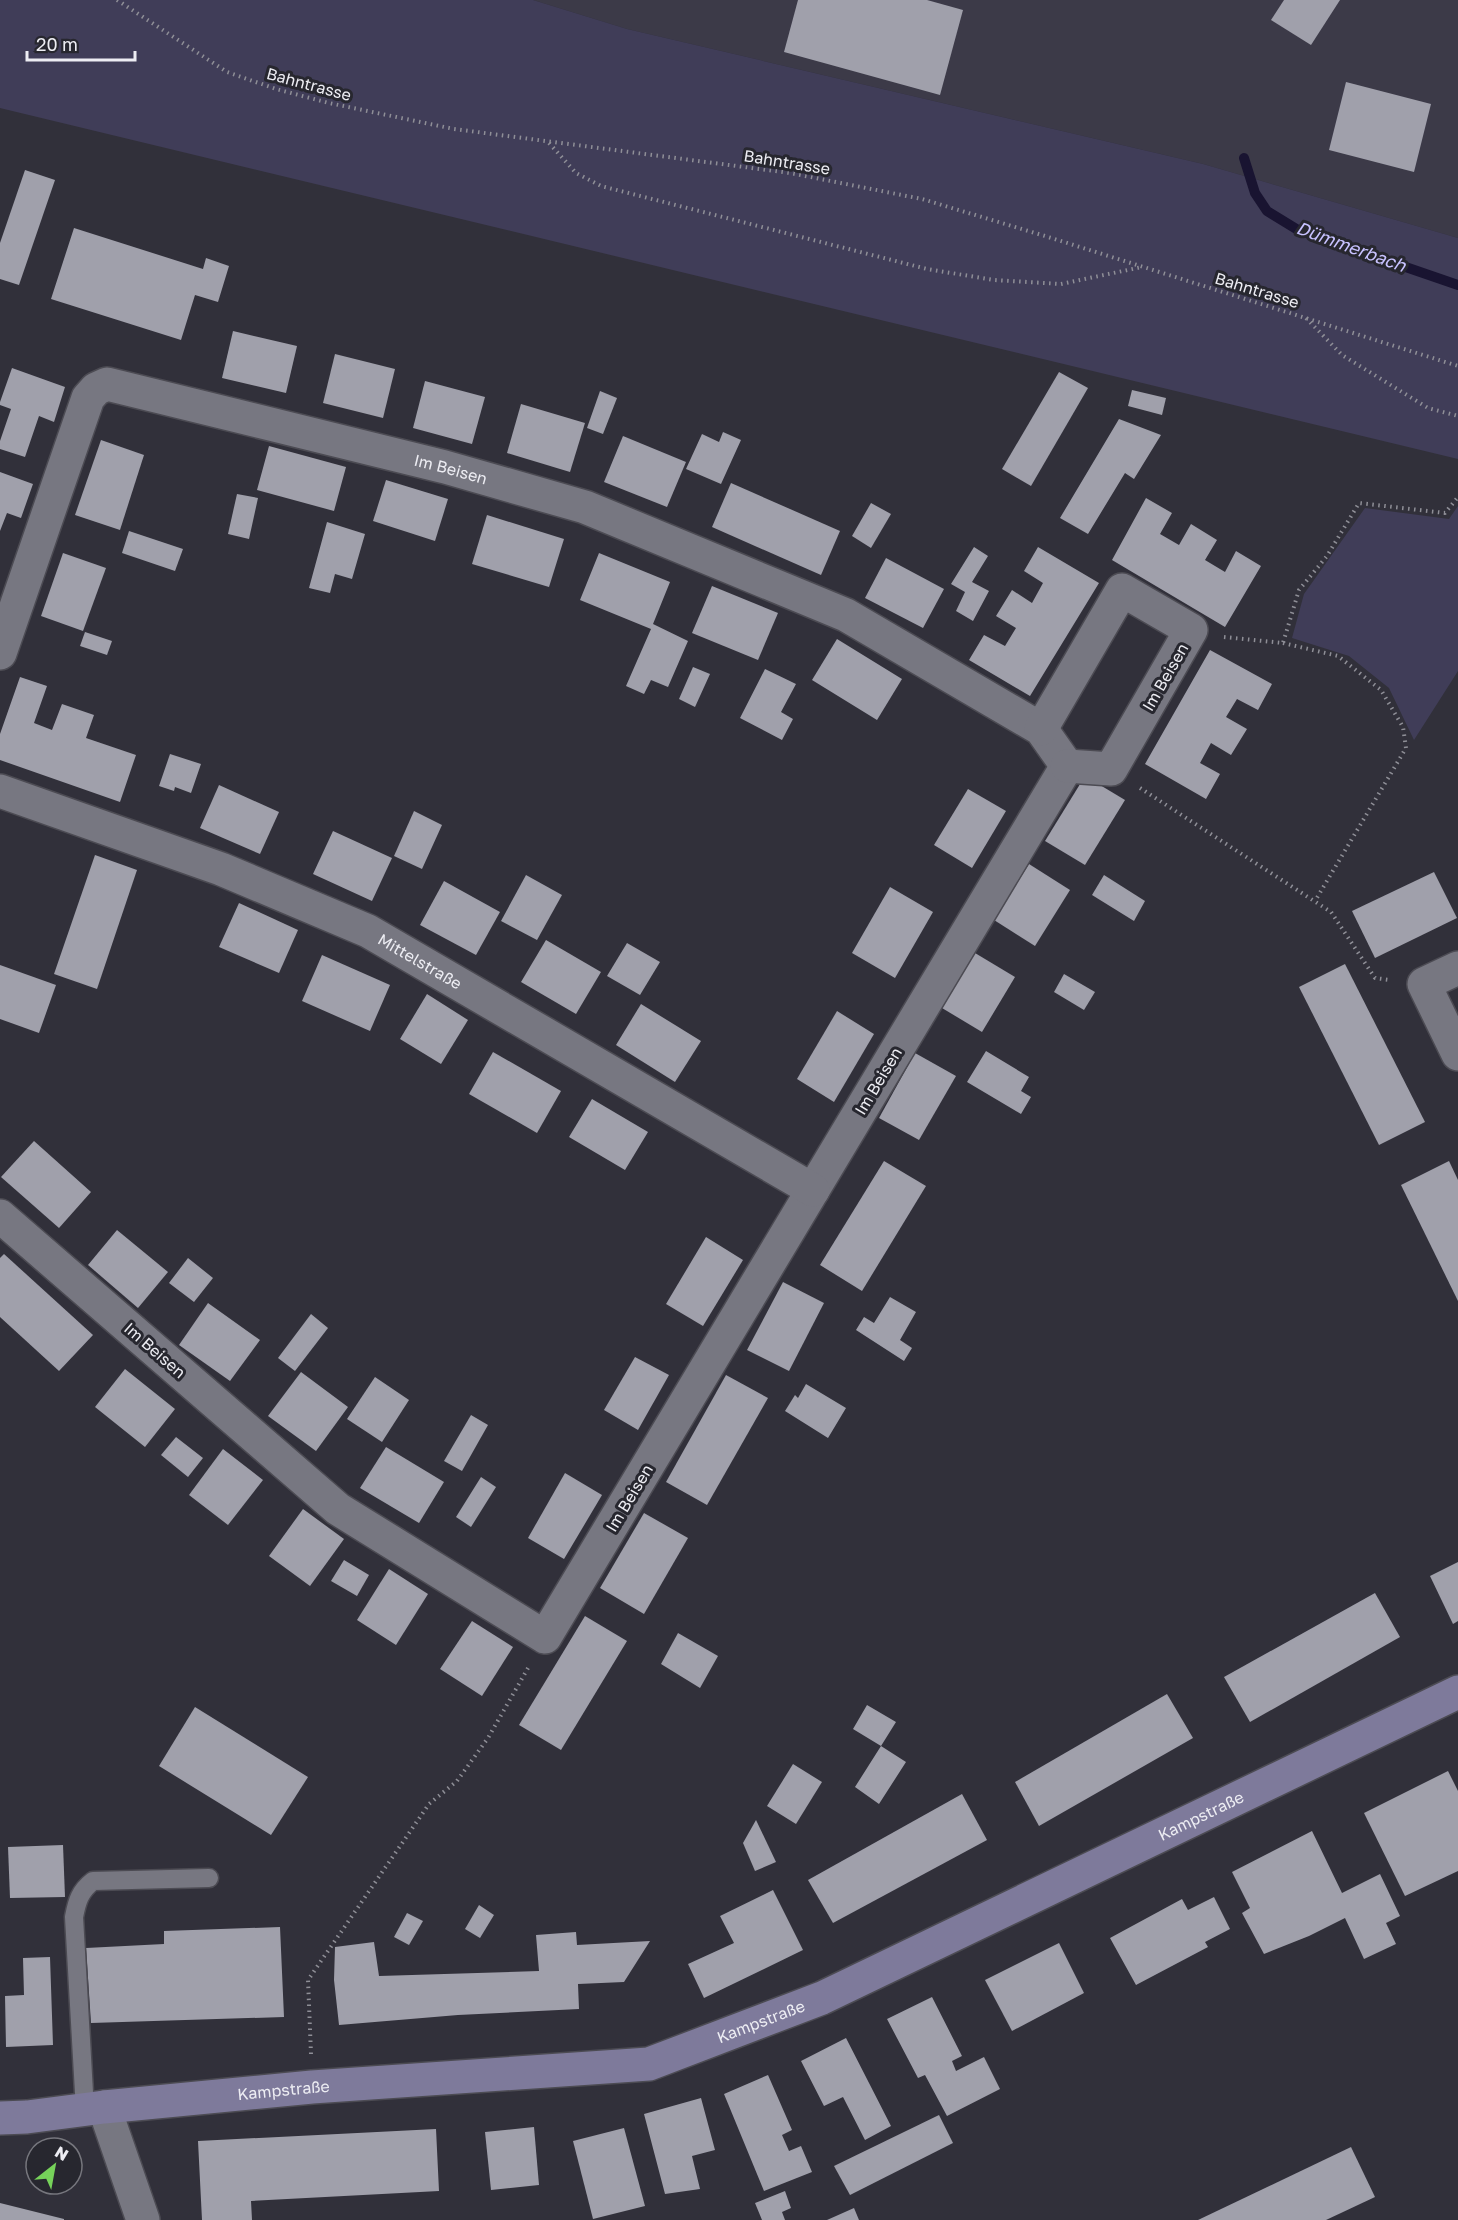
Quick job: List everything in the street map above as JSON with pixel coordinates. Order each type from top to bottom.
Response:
[{"type":"street","name":"Im Beisen","points":[[0,653],[88,398],[96,388],[107,384],[445,467],[585,507],[846,615],[1041,729],[1067,766],[545,1637],[338,1509],[0,1216]]},
{"type":"street","name":"Im Beisen","points":[[1041,729],[1122,590],[1191,630],[1111,769]]},
{"type":"street","points":[[1067,766],[1111,769]]},
{"type":"street","name":"Mittelstraße","points":[[0,791],[221,868],[368,930],[813,1190]]},
{"type":"street","points":[[1458,968],[1424,984],[1458,1054]]},
{"type":"street","name":"Kampstraße","points":[[0,2118],[312,2087],[650,2064],[822,1998],[1458,1692]]},
{"type":"street","points":[[94,2109],[143,2220]]},
{"type":"lane","points":[[94,2109],[75,1917],[77,1901],[83,1888],[93,1881],[209,1878]]},
{"type":"path","name":"Bahntrasse","points":[[117,0],[227,72],[329,103],[454,129],[790,173],[922,199],[1458,366]]},
{"type":"path","points":[[549,142],[576,173],[601,186],[927,269],[994,280],[1061,284],[1144,267]]},
{"type":"path","points":[[1306,318],[1342,356],[1428,408],[1458,416]]},
{"type":"path","points":[[1284,643],[1299,590],[1327,556],[1359,503],[1445,513],[1458,496]]},
{"type":"path","points":[[1191,630],[1211,635],[1284,643],[1338,656],[1381,690],[1403,727],[1406,748],[1316,901]]},
{"type":"path","points":[[1111,769],[1331,912],[1375,978],[1424,984]]},
{"type":"path","points":[[312,2087],[308,1980],[429,1804],[458,1781],[488,1738],[545,1637]]},
{"type":"shaded area","points":[[0,0],[533,0],[627,29],[1203,164],[1458,238],[1458,459],[0,108]]},
{"type":"shaded area","points":[[533,0],[1458,0],[1458,238],[1203,164],[627,29]]},
{"type":"shaded area","points":[[1458,506],[1458,671],[1414,740],[1389,688],[1349,656],[1292,638],[1304,594],[1365,508],[1449,519]]},
{"type":"building","points":[[798,0],[927,0],[963,10],[940,95],[784,52]]},
{"type":"building","points":[[1284,0],[1340,0],[1311,45],[1271,20]]},
{"type":"building","points":[[1346,82],[1431,104],[1414,172],[1329,150]]},
{"type":"building","points":[[25,170],[55,180],[19,285],[0,279],[0,243]]},
{"type":"building","points":[[74,228],[203,269],[206,258],[229,266],[218,302],[195,295],[181,340],[51,299]]},
{"type":"building","points":[[233,331],[297,346],[286,393],[222,378]]},
{"type":"building","points":[[335,354],[395,369],[383,418],[323,403]]},
{"type":"building","points":[[12,368],[65,387],[54,422],[39,416],[25,457],[0,449],[0,441],[11,409],[0,405],[0,402]]},
{"type":"building","points":[[1059,372],[1088,388],[1031,486],[1002,469]]},
{"type":"building","points":[[425,381],[485,397],[472,444],[413,428]]},
{"type":"building","points":[[1132,390],[1166,398],[1162,415],[1128,406]]},
{"type":"building","points":[[600,391],[617,398],[603,434],[587,428]]},
{"type":"building","points":[[521,404],[585,423],[570,472],[507,453]]},
{"type":"building","points":[[1119,419],[1161,435],[1134,479],[1125,473],[1088,534],[1060,518]]},
{"type":"building","points":[[723,432],[741,440],[721,484],[686,469],[702,434],[719,442]]},
{"type":"building","points":[[623,436],[686,462],[667,507],[604,482]]},
{"type":"building","points":[[101,440],[144,455],[120,530],[75,515]]},
{"type":"building","points":[[269,446],[346,467],[334,511],[257,490]]},
{"type":"building","points":[[0,472],[33,484],[21,518],[7,513],[0,531]]},
{"type":"building","points":[[386,480],[448,499],[435,541],[373,521]]},
{"type":"building","points":[[731,483],[840,531],[821,575],[712,527]]},
{"type":"building","points":[[237,494],[258,498],[249,539],[228,534]]},
{"type":"building","points":[[1146,498],[1172,513],[1160,534],[1179,545],[1191,524],[1217,540],[1205,560],[1225,572],[1236,551],[1261,566],[1225,627],[1112,560]]},
{"type":"building","points":[[871,503],[891,514],[871,548],[852,536]]},
{"type":"building","points":[[487,515],[564,539],[549,587],[472,564]]},
{"type":"building","points":[[327,522],[365,534],[352,579],[335,574],[330,593],[309,588]]},
{"type":"building","points":[[129,531],[183,549],[175,571],[122,553]]},
{"type":"building","points":[[974,547],[988,556],[972,582],[989,591],[973,621],[956,611],[965,592],[951,584]]},
{"type":"building","points":[[1038,547],[1099,583],[1030,696],[969,660],[984,635],[1005,646],[1016,628],[996,616],[1012,590],[1032,603],[1043,583],[1024,571]]},
{"type":"building","points":[[63,553],[106,568],[83,631],[41,616]]},
{"type":"building","points":[[599,553],[670,582],[653,624],[688,641],[668,687],[651,680],[644,694],[626,686],[651,629],[580,600]]},
{"type":"building","points":[[886,558],[944,589],[923,628],[865,598]]},
{"type":"building","points":[[712,586],[778,613],[758,660],[692,633]]},
{"type":"building","points":[[85,632],[112,641],[107,655],[80,646]]},
{"type":"building","points":[[837,639],[902,679],[877,720],[812,680]]},
{"type":"building","points":[[1210,650],[1272,684],[1258,710],[1237,699],[1226,717],[1247,729],[1231,755],[1211,743],[1200,763],[1220,774],[1206,799],[1145,764]]},
{"type":"building","points":[[693,667],[710,674],[695,707],[679,699]]},
{"type":"building","points":[[765,669],[796,684],[781,712],[793,719],[782,740],[740,718]]},
{"type":"building","points":[[20,677],[47,686],[34,723],[52,730],[62,704],[94,715],[86,738],[136,755],[120,802],[0,760],[0,734]]},
{"type":"building","points":[[170,754],[201,764],[191,793],[175,787],[174,791],[159,786]]},
{"type":"building","points":[[1085,776],[1125,800],[1085,865],[1045,841]]},
{"type":"building","points":[[219,785],[279,812],[260,854],[200,828]]},
{"type":"building","points":[[968,789],[1006,811],[972,868],[934,845]]},
{"type":"building","points":[[414,811],[442,825],[422,869],[394,856]]},
{"type":"building","points":[[333,831],[392,858],[372,901],[313,874]]},
{"type":"building","points":[[95,855],[137,870],[97,989],[54,974]]},
{"type":"building","points":[[1029,864],[1070,890],[1035,946],[994,920]]},
{"type":"building","points":[[1434,872],[1457,918],[1375,958],[1352,911]]},
{"type":"building","points":[[526,875],[562,895],[537,940],[501,921]]},
{"type":"building","points":[[1104,875],[1145,901],[1134,921],[1092,895]]},
{"type":"building","points":[[444,881],[500,912],[476,955],[420,925]]},
{"type":"building","points":[[890,887],[933,912],[895,978],[852,953]]},
{"type":"building","points":[[239,903],[298,930],[279,973],[219,947]]},
{"type":"building","points":[[546,940],[601,972],[576,1014],[521,982]]},
{"type":"building","points":[[627,943],[660,962],[640,995],[607,976]]},
{"type":"building","points":[[975,953],[1015,977],[982,1032],[942,1008]]},
{"type":"building","points":[[322,955],[390,985],[370,1031],[302,1001]]},
{"type":"building","points":[[1345,964],[1425,1122],[1379,1145],[1299,987]]},
{"type":"building","points":[[0,965],[56,985],[39,1033],[0,1019]]},
{"type":"building","points":[[1064,974],[1095,992],[1084,1010],[1054,992]]},
{"type":"building","points":[[427,994],[468,1020],[441,1064],[400,1039]]},
{"type":"building","points":[[641,1004],[701,1041],[675,1082],[616,1045]]},
{"type":"building","points":[[837,1011],[874,1034],[834,1102],[797,1079]]},
{"type":"building","points":[[986,1051],[1029,1077],[1021,1091],[1031,1097],[1021,1114],[967,1082]]},
{"type":"building","points":[[493,1052],[561,1091],[537,1133],[469,1094]]},
{"type":"building","points":[[915,1053],[956,1076],[919,1140],[879,1118]]},
{"type":"building","points":[[592,1099],[648,1132],[625,1170],[569,1137]]},
{"type":"building","points":[[34,1141],[91,1192],[59,1228],[1,1177]]},
{"type":"building","points":[[884,1161],[926,1186],[862,1291],[820,1265]]},
{"type":"building","points":[[1449,1161],[1458,1180],[1458,1301],[1401,1185]]},
{"type":"building","points":[[117,1230],[168,1272],[138,1308],[88,1265]]},
{"type":"building","points":[[706,1237],[743,1260],[703,1326],[666,1304]]},
{"type":"building","points":[[4,1254],[93,1335],[59,1371],[0,1317],[0,1258]]},
{"type":"building","points":[[188,1258],[213,1278],[194,1302],[169,1283]]},
{"type":"building","points":[[783,1282],[824,1303],[789,1371],[747,1350]]},
{"type":"building","points":[[890,1297],[916,1312],[900,1340],[912,1348],[904,1361],[856,1330],[864,1317],[874,1323]]},
{"type":"building","points":[[208,1303],[260,1340],[230,1381],[179,1345]]},
{"type":"building","points":[[311,1314],[328,1328],[295,1371],[278,1358]]},
{"type":"building","points":[[635,1357],[669,1375],[638,1430],[604,1410]]},
{"type":"building","points":[[125,1369],[175,1409],[145,1447],[95,1407]]},
{"type":"building","points":[[301,1372],[348,1407],[316,1451],[268,1416]]},
{"type":"building","points":[[726,1375],[768,1398],[707,1505],[666,1482]]},
{"type":"building","points":[[375,1377],[409,1400],[382,1442],[347,1419]]},
{"type":"building","points":[[806,1384],[846,1408],[828,1438],[785,1411],[795,1395],[798,1398]]},
{"type":"building","points":[[471,1415],[488,1425],[462,1471],[444,1461]]},
{"type":"building","points":[[176,1437],[203,1458],[188,1477],[161,1455]]},
{"type":"building","points":[[386,1447],[444,1482],[419,1523],[360,1488]]},
{"type":"building","points":[[223,1449],[263,1480],[228,1525],[189,1495]]},
{"type":"building","points":[[565,1473],[602,1495],[564,1559],[528,1538]]},
{"type":"building","points":[[481,1477],[496,1487],[471,1527],[456,1517]]},
{"type":"building","points":[[303,1509],[344,1539],[310,1586],[269,1556]]},
{"type":"building","points":[[644,1513],[688,1538],[644,1614],[600,1588]]},
{"type":"building","points":[[344,1560],[369,1575],[357,1596],[331,1581]]},
{"type":"building","points":[[1458,1562],[1458,1621],[1453,1624],[1430,1576]]},
{"type":"building","points":[[389,1569],[428,1594],[396,1645],[357,1620]]},
{"type":"building","points":[[1375,1593],[1400,1637],[1250,1722],[1224,1677]]},
{"type":"building","points":[[585,1616],[627,1641],[561,1750],[519,1725]]},
{"type":"building","points":[[472,1621],[513,1647],[482,1696],[440,1669]]},
{"type":"building","points":[[678,1633],[718,1656],[700,1688],[661,1664]]},
{"type":"building","points":[[1167,1694],[1193,1738],[1039,1826],[1015,1782]]},
{"type":"building","points":[[867,1705],[896,1722],[881,1746],[853,1729]]},
{"type":"building","points":[[195,1707],[308,1777],[271,1835],[159,1766]]},
{"type":"building","points":[[881,1746],[906,1762],[879,1804],[855,1787]]},
{"type":"building","points":[[793,1764],[822,1782],[796,1824],[767,1806]]},
{"type":"building","points":[[1448,1771],[1458,1791],[1458,1871],[1405,1896],[1364,1813]]},
{"type":"building","points":[[962,1794],[987,1840],[833,1923],[808,1880]]},
{"type":"building","points":[[756,1820],[776,1862],[755,1871],[743,1843]]},
{"type":"building","points":[[1312,1831],[1342,1893],[1380,1874],[1400,1916],[1386,1923],[1396,1944],[1364,1959],[1345,1918],[1309,1936],[1264,1954],[1242,1913],[1250,1908],[1232,1872]]},
{"type":"building","points":[[63,1845],[65,1897],[10,1898],[8,1847]]},
{"type":"building","points":[[773,1890],[803,1950],[704,1998],[688,1964],[734,1943],[720,1916]]},
{"type":"building","points":[[1214,1897],[1230,1929],[1205,1942],[1208,1947],[1136,1985],[1110,1938],[1182,1899],[1188,1910]]},
{"type":"building","points":[[479,1905],[494,1915],[480,1938],[465,1929]]},
{"type":"building","points":[[407,1913],[423,1921],[409,1945],[394,1937]]},
{"type":"building","points":[[280,1927],[284,2017],[91,2023],[86,1948],[164,1944],[164,1931]]},
{"type":"building","points":[[576,1932],[577,1945],[650,1941],[624,1982],[578,1984],[579,2009],[458,2015],[339,2025],[334,1980],[335,1947],[374,1942],[379,1976],[539,1971],[536,1935]]},
{"type":"building","points":[[1059,1943],[1084,1993],[1012,2031],[985,1980]]},
{"type":"building","points":[[50,1957],[53,2045],[6,2047],[5,1996],[24,1995],[23,1958]]},
{"type":"building","points":[[932,1997],[962,2056],[952,2061],[956,2071],[984,2057],[1000,2089],[947,2116],[925,2075],[918,2078],[887,2019]]},
{"type":"building","points":[[846,2038],[891,2126],[865,2140],[843,2097],[824,2106],[801,2061]]},
{"type":"building","points":[[768,2075],[792,2130],[782,2135],[789,2151],[801,2146],[812,2172],[764,2191],[724,2094]]},
{"type":"building","points":[[701,2098],[715,2150],[692,2156],[700,2189],[665,2194],[644,2114]]},
{"type":"building","points":[[939,2115],[953,2143],[850,2195],[834,2166]]},
{"type":"building","points":[[534,2127],[539,2185],[491,2190],[485,2132]]},
{"type":"building","points":[[624,2128],[645,2206],[593,2219],[573,2141]]},
{"type":"building","points":[[436,2129],[439,2191],[251,2201],[252,2220],[202,2220],[198,2141]]},
{"type":"building","points":[[1351,2147],[1375,2197],[1326,2220],[1198,2220]]},
{"type":"building","points":[[785,2191],[791,2208],[782,2212],[785,2220],[762,2220],[755,2203]]},
{"type":"building","points":[[0,2203],[64,2219],[64,2220],[0,2220]]},
{"type":"building","points":[[854,2208],[859,2220],[827,2220]]},
{"type":"waterway","name":"Dümmerbach","points":[[1244,158],[1255,193],[1267,211],[1298,230],[1458,285]]}]
